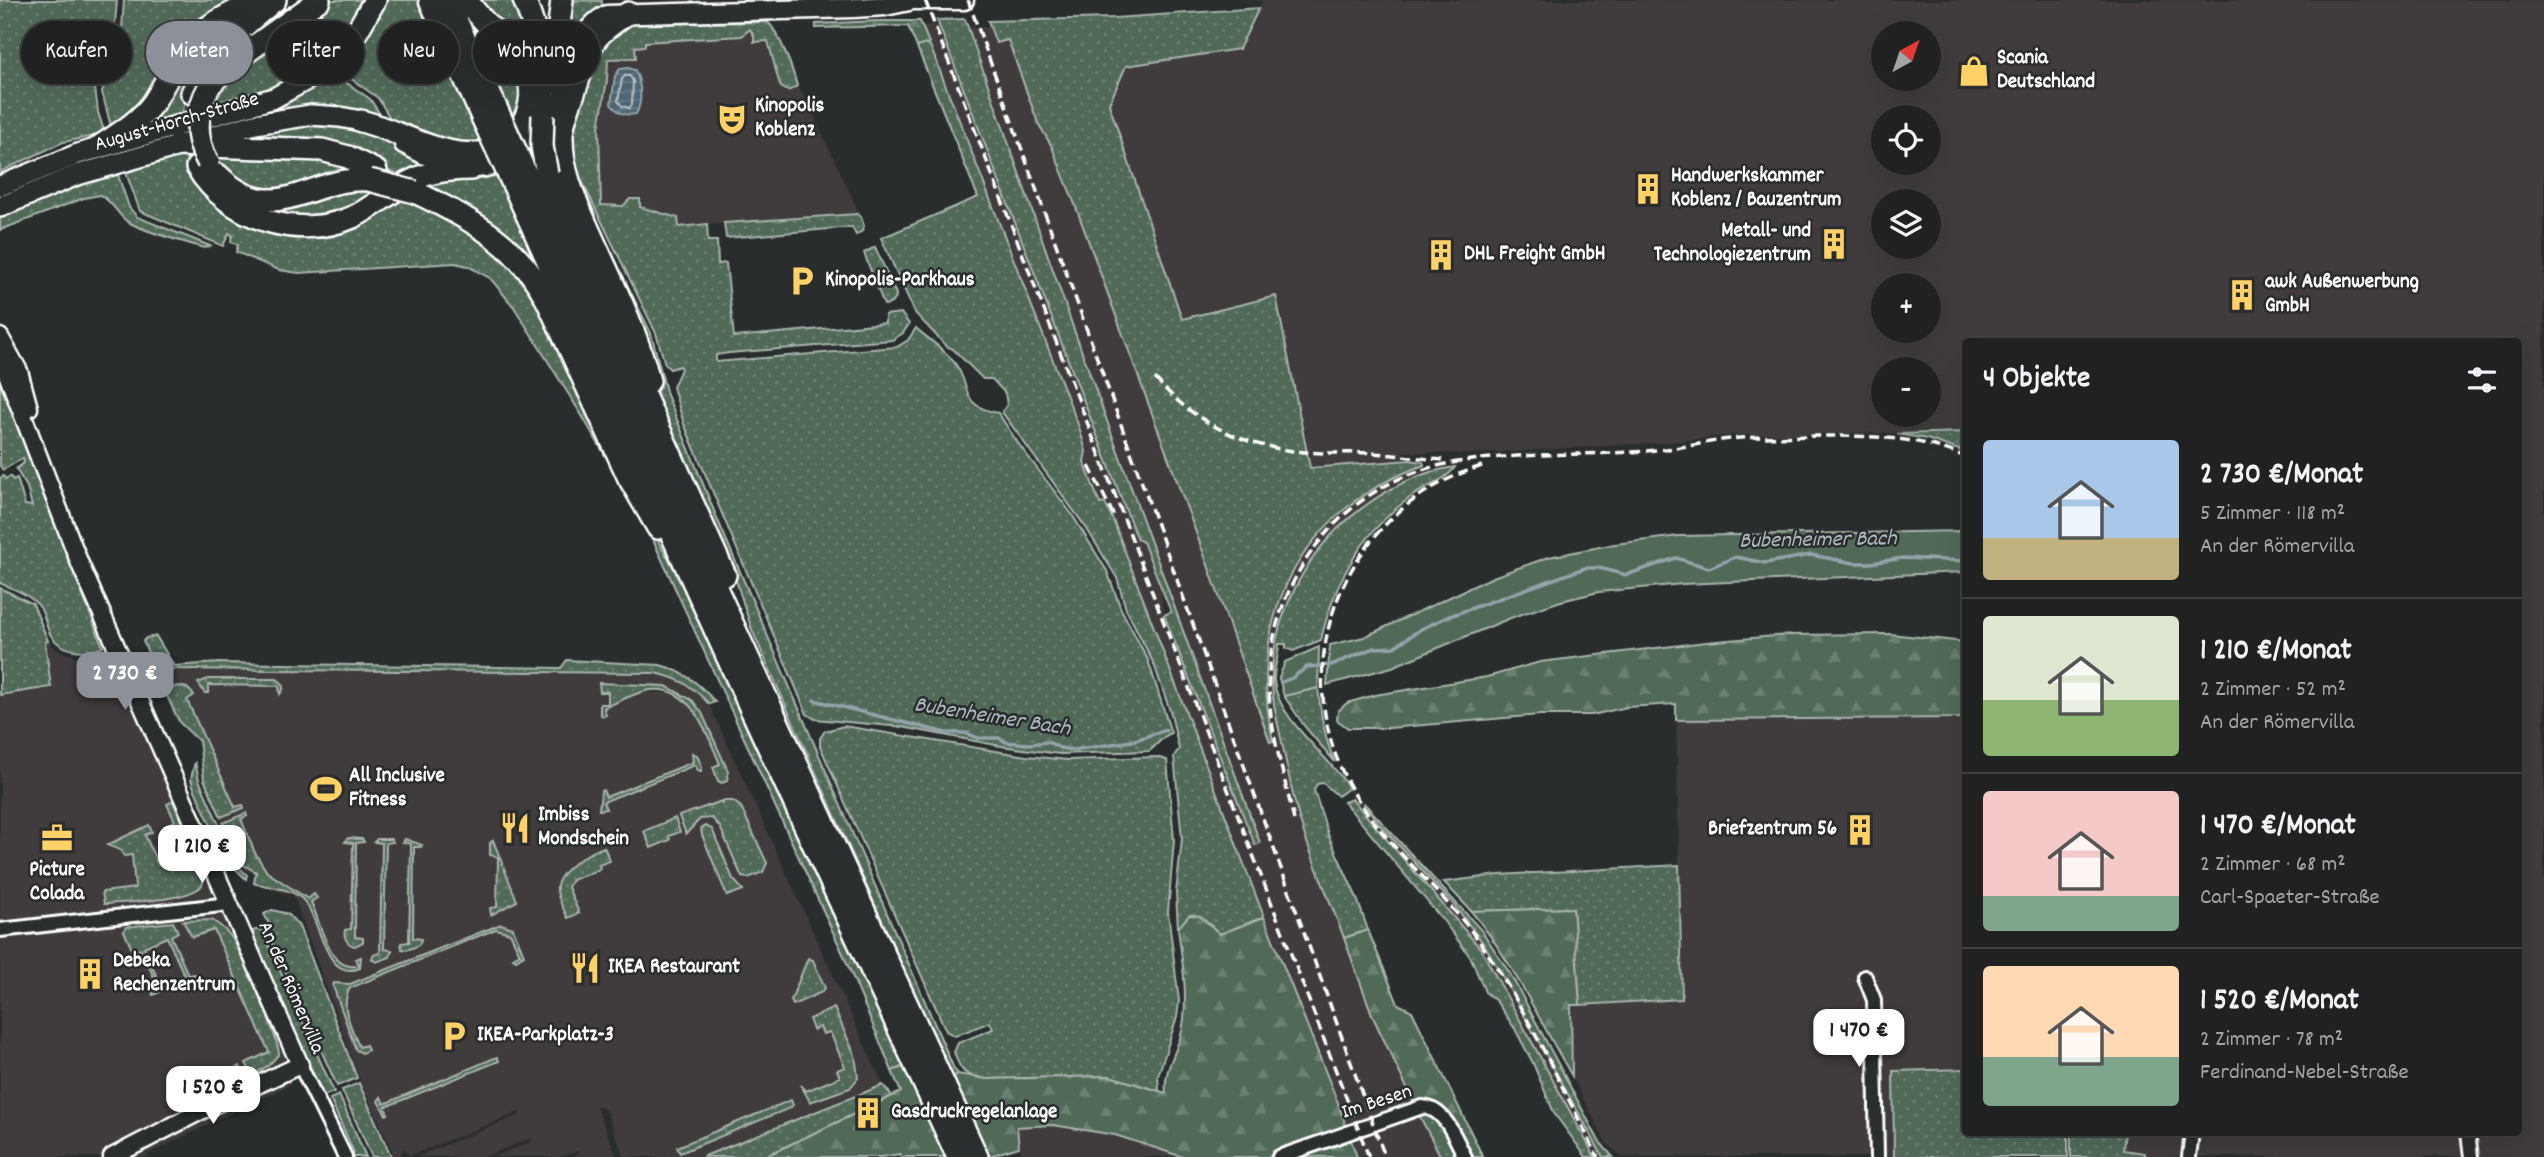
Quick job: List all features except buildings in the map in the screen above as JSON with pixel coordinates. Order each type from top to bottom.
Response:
[{"type":"highway","points":[[99,147],[148,110],[178,58],[191,42],[216,22],[257,0]]},
{"type":"highway","points":[[275,0],[219,50],[202,73],[198,122],[200,142],[203,165],[217,192],[234,205],[265,221],[298,227],[329,225],[356,216],[425,174],[441,170],[471,169]]},
{"type":"highway","points":[[201,89],[230,64],[319,0]]},
{"type":"highway","points":[[363,21],[375,0]]},
{"type":"highway","points":[[430,0],[490,113],[529,179],[977,1157]]},
{"type":"highway","points":[[447,0],[490,113]]},
{"type":"highway","points":[[361,121],[462,154],[493,150],[514,134],[528,112],[531,89],[528,75],[516,54],[479,17],[467,0]]},
{"type":"highway","points":[[524,0],[533,24],[541,60],[543,115],[543,157],[529,179]]},
{"type":"highway","points":[[543,115],[551,86],[562,0]]},
{"type":"highway","points":[[628,13],[605,27],[592,43],[564,122],[563,154],[564,167],[573,194],[637,339],[650,387],[654,416]]},
{"type":"highway","points":[[178,145],[322,150],[348,157],[373,176],[422,195],[486,229],[510,250],[532,275],[548,302],[633,485],[706,607]]},
{"type":"highway","points":[[203,165],[231,187],[263,200],[290,198],[338,182],[373,176]]},
{"type":"highway","points":[[529,179],[564,218],[723,568],[736,613],[740,640]]},
{"type":"highway","points":[[529,179],[706,607],[958,1157]]},
{"type":"main road","name":"August-Horch-Straße","points":[[355,21],[365,0]]},
{"type":"main road","points":[[471,169],[511,157],[537,135],[551,117],[562,95],[586,32],[603,17],[786,3],[885,6],[906,1],[964,0]]},
{"type":"main road","name":"August-Horch-Straße","points":[[0,186],[99,147],[267,101],[299,84]]},
{"type":"main road","name":"August-Horch-Straße","points":[[0,207],[77,176],[178,145],[255,124],[290,118],[330,116],[361,121],[436,160],[471,169]]},
{"type":"street","name":"An der Römervilla","points":[[0,337],[25,386],[37,448]]},
{"type":"street","name":"An der Römervilla","points":[[0,356],[80,564],[300,1065],[345,1157]]},
{"type":"street","points":[[0,930],[230,904]]},
{"type":"street","points":[[1865,977],[1874,1000],[1877,1157]]},
{"type":"street","points":[[113,1157],[203,1110],[300,1065]]},
{"type":"street","name":"Im Besen","points":[[1279,1157],[1422,1107],[1431,1108],[1442,1116],[1465,1157]]},
{"type":"street","points":[[2189,1157],[2192,1136]]},
{"type":"street","points":[[2468,1136],[2471,1157]]},
{"type":"shaded area","points":[[1235,0],[2544,0],[2544,1157],[1622,1157],[1606,1143],[1572,1076],[1571,1005],[1682,999],[1676,720],[1962,718],[1962,1136],[2522,1136],[2522,338],[1962,338],[1962,432],[1734,435],[1672,442],[1472,454],[1404,452],[1402,460],[1310,468],[1276,296],[1182,319],[1109,104],[1126,66],[1239,49],[1262,1]]},
{"type":"shaded area","points":[[922,25],[939,25],[1136,539],[1143,542],[1161,591],[1164,615],[1211,736],[1238,802],[1259,843],[968,27],[990,27],[996,43],[1008,39],[1038,123],[1051,145],[1074,202],[1270,742],[1273,741],[1265,699],[1266,653],[1281,596],[1294,570],[1327,525],[1359,498],[1385,482],[1424,465],[1427,473],[1392,488],[1362,507],[1336,530],[1316,553],[1287,606],[1276,647],[1272,683],[1275,713],[1301,825],[1373,1017],[1441,1157],[1357,1157],[1113,520],[1105,503],[1100,504],[1096,495],[1084,462],[1086,451],[1079,427]]},
{"type":"shaded area","points":[[750,29],[754,42],[768,41],[781,87],[792,89],[797,86],[808,103],[861,217],[857,214],[679,227],[678,218],[639,207],[640,200],[623,206],[601,205],[599,128],[608,58],[645,42],[742,36]]},
{"type":"shaded area","points":[[45,641],[70,655],[86,658],[112,654],[288,1058],[291,1084],[148,1154],[148,1157],[0,1157],[0,695],[51,687]],"holes":[[[175,821],[197,889],[181,896],[135,888],[132,855],[107,845],[149,826],[145,835],[158,865],[179,856],[165,826]],[[173,922],[170,935],[188,976],[196,974],[178,982],[185,977],[167,936],[143,947],[162,987],[170,987],[153,995],[159,989],[141,948]],[[219,924],[233,940],[276,1035],[269,1065],[269,1053],[214,930],[205,932]]]},
{"type":"shaded area","points":[[155,669],[654,673],[679,679],[691,686],[709,704],[883,1085],[702,1157],[624,1157],[606,1111],[599,1105],[596,1107],[617,1157],[570,1157],[579,1154],[578,1151],[561,1157],[493,1157],[531,1142],[530,1138],[484,1157],[416,1157],[520,1115],[519,1112],[409,1156],[405,1149],[401,1152],[404,1157],[395,1157],[361,1083],[293,895],[253,885],[254,874],[243,869],[203,781],[200,749],[195,738],[180,723],[174,717]],"holes":[[[208,679],[277,679],[283,684],[280,694],[279,686],[208,685],[208,693],[205,693],[198,683]],[[600,683],[666,686],[692,700],[708,725],[728,771],[728,780],[722,783],[718,781],[713,768],[720,764],[701,720],[682,699],[669,693],[644,692],[604,708],[606,715],[603,716],[600,714],[600,704],[608,704],[608,692],[601,691]],[[178,686],[187,688],[194,695],[187,700],[236,808],[242,805],[243,808],[220,817],[204,779],[199,741],[180,723],[164,690]],[[692,753],[696,754],[702,767],[701,771],[698,771],[695,765],[603,802],[606,809],[599,809],[601,790],[605,797],[694,761]],[[721,801],[722,805],[724,801],[733,801],[743,810],[767,863],[763,872],[748,878],[742,877],[720,827],[712,818],[700,819],[694,823],[690,832],[686,833],[680,816]],[[246,813],[247,816],[240,819],[260,863],[276,880],[308,899],[314,894],[316,898],[310,902],[334,956],[341,964],[349,967],[359,965],[356,959],[360,957],[360,968],[350,971],[337,966],[325,948],[310,909],[302,899],[290,891],[255,883],[257,871],[242,864],[223,824]],[[674,818],[680,832],[669,836],[670,840],[651,848],[644,831]],[[703,826],[712,829],[733,879],[743,890],[727,896],[702,835]],[[348,838],[362,839],[364,842],[356,842],[355,938],[363,938],[363,942],[355,946],[348,943],[344,935],[345,930],[351,930],[353,842],[346,842]],[[377,839],[391,839],[393,842],[386,843],[384,950],[391,950],[392,953],[390,957],[376,962],[372,959],[373,955],[380,954],[382,843],[374,842]],[[406,839],[422,845],[414,847],[413,938],[420,939],[421,942],[406,950],[402,949],[401,943],[409,942],[411,843],[403,842]],[[492,840],[517,901],[492,915],[490,908],[497,908],[498,856],[490,855]],[[604,847],[609,861],[598,865],[599,869],[572,880],[568,888],[578,913],[568,917],[557,891],[568,869]],[[501,924],[513,928],[524,955],[522,958],[513,958],[520,955],[510,933],[496,929],[350,988],[345,997],[345,1011],[359,1047],[366,1045],[368,1050],[363,1053],[356,1050],[334,983],[350,984]],[[808,958],[813,960],[825,988],[822,992],[793,1004],[791,1000]],[[834,1008],[855,1055],[858,1078],[850,1088],[810,1102],[806,1099],[801,1085],[806,1091],[840,1077],[838,1070],[845,1067],[830,1031],[823,1034],[820,1027],[813,1030],[809,1019]],[[497,1058],[498,1061],[385,1107],[388,1114],[386,1115],[378,1101],[381,1097],[383,1104]],[[791,1100],[793,1107],[680,1153],[677,1147]]]},
{"type":"shaded area","points":[[1346,784],[1454,905],[1486,947],[1603,1157],[1595,1157],[1497,976],[1468,933],[1352,799]]},
{"type":"shaded area","points":[[1053,1125],[1124,1137],[1183,1157],[1022,1157],[1016,1127]]},
{"type":"green space","points":[[0,0],[117,0],[115,21],[21,21],[21,84],[96,84],[98,112],[105,134],[63,142],[0,172]]},
{"type":"green space","points":[[124,0],[247,0],[225,21],[146,21],[146,84],[160,84],[112,130],[102,92],[105,84],[132,84],[132,21],[123,21]]},
{"type":"green space","points":[[326,0],[361,0],[350,21],[299,21]]},
{"type":"green space","points":[[380,0],[422,0],[432,21],[378,21],[378,84],[459,84],[459,81],[489,147],[474,150],[393,123],[378,98],[358,84],[364,84],[364,25]]},
{"type":"green space","points":[[455,0],[476,21],[473,21],[473,39]]},
{"type":"green space","points":[[473,0],[518,0],[524,21],[494,21]]},
{"type":"green space","points":[[574,0],[602,1],[602,8],[594,21],[571,21]]},
{"type":"green space","points":[[259,3],[244,21],[234,21]]},
{"type":"green space","points":[[1259,8],[1239,49],[1126,66],[1109,104],[1182,319],[1276,296],[1310,468],[1410,460],[1423,462],[1424,465],[1382,484],[1345,509],[1316,538],[1293,572],[1277,610],[1268,651],[1266,695],[1273,741],[1270,742],[1074,202],[1051,145],[1038,123],[1008,40],[996,43],[988,21],[1115,18]]},
{"type":"green space","points":[[965,19],[1074,330],[1260,843],[1255,845],[1164,615],[1171,612],[1143,542],[1137,539],[937,20]]},
{"type":"green space","points":[[920,21],[929,43],[917,47],[908,26],[816,28],[816,24]]},
{"type":"green space","points":[[768,22],[781,43],[797,86],[788,91],[781,87],[768,41],[754,42],[750,29],[742,36],[645,42],[645,46],[635,47],[636,58],[608,59],[599,128],[601,205],[623,206],[630,199],[640,199],[640,207],[678,218],[679,227],[707,224],[708,241],[717,241],[718,264],[726,263],[734,337],[885,323],[885,315],[901,313],[909,324],[903,333],[892,340],[729,353],[716,355],[716,362],[897,347],[908,340],[916,328],[946,353],[960,371],[971,400],[976,405],[998,413],[1071,513],[1107,571],[1121,609],[1148,660],[1171,733],[1149,751],[1060,754],[902,727],[815,719],[807,714],[684,424],[673,387],[680,366],[670,369],[665,364],[656,333],[581,179],[576,175],[568,123],[582,84],[600,84],[600,40],[626,24]]},
{"type":"green space","points":[[929,43],[1079,427],[1086,451],[1084,462],[1100,504],[1105,503],[1113,520],[1264,917],[1220,934],[1200,916],[1190,915],[1178,928],[1176,893],[1182,839],[1174,756],[1179,749],[1171,714],[1154,664],[1126,609],[1117,578],[1087,529],[1002,412],[1007,405],[1005,393],[992,379],[983,379],[915,313],[881,238],[978,197],[917,47]]},
{"type":"green space","points":[[267,46],[267,84],[286,84],[204,110],[218,84],[253,84],[253,57]]},
{"type":"green space","points":[[167,84],[193,84],[187,92],[181,119],[137,130]]},
{"type":"green space","points":[[304,84],[348,84],[370,99],[385,122],[365,116],[205,130],[205,124]]},
{"type":"green space","points":[[493,84],[524,84],[526,89],[513,127]]},
{"type":"green space","points":[[311,122],[362,129],[433,164],[403,178],[364,159],[216,142]]},
{"type":"green space","points":[[208,152],[312,154],[362,167],[275,196],[228,179]]},
{"type":"green space","points":[[184,153],[189,164],[278,231],[397,195],[452,218],[488,241],[529,285],[637,504],[676,572],[906,1066],[892,1071],[844,956],[647,527],[514,307],[490,278],[468,266],[455,263],[299,273],[279,270],[236,252],[238,245],[231,242],[232,235],[229,233],[223,246],[140,211],[125,170]]},
{"type":"green space","points":[[499,169],[551,285],[418,187]]},
{"type":"green space","points":[[117,172],[129,207],[137,217],[210,246],[204,248],[128,222],[100,195],[84,198],[0,230],[0,215],[51,193]]},
{"type":"green space","points":[[334,188],[386,190],[351,213],[279,220],[235,194]]},
{"type":"green space","points":[[589,207],[651,333],[667,395],[716,516],[958,1074],[952,1077],[752,630],[729,559],[661,408],[653,373]]},
{"type":"green space","points":[[857,214],[864,226],[856,235],[852,227],[726,238],[724,223]]},
{"type":"green space","points":[[875,247],[896,294],[894,301],[887,305],[884,305],[864,253]]},
{"type":"green space","points":[[0,381],[4,382],[31,463],[103,647],[83,651],[62,646],[52,637],[35,602],[21,592],[0,583],[0,478],[17,478],[25,505],[32,506],[27,487],[16,469],[24,463],[23,458],[3,470],[0,466]]},
{"type":"green space","points":[[1962,432],[1962,451],[1927,439],[1897,434]]},
{"type":"green space","points":[[1455,467],[1447,476],[1416,493],[1394,511],[1364,542],[1342,578],[1321,640],[1293,651],[1286,648],[1286,644],[1279,644],[1274,676],[1278,696],[1294,724],[1349,788],[1338,796],[1323,783],[1317,784],[1314,790],[1329,837],[1368,930],[1344,938],[1306,839],[1291,788],[1272,688],[1273,657],[1278,635],[1284,613],[1304,571],[1331,535],[1372,501],[1398,485],[1425,474]]},
{"type":"green space","points":[[1962,531],[1962,572],[1683,584],[1599,592],[1513,617],[1392,667],[1327,685],[1330,645],[1364,637],[1493,577],[1549,557],[1615,544],[1679,536]]},
{"type":"green space","points":[[0,588],[33,604],[48,641],[45,642],[51,687],[0,695]]},
{"type":"green space","points":[[1890,634],[1962,642],[1962,718],[1676,720],[1676,704],[1627,707],[1592,715],[1540,715],[1389,728],[1348,728],[1337,720],[1338,711],[1347,703],[1375,695],[1487,677],[1540,662],[1787,635]]},
{"type":"green space","points":[[156,636],[174,666],[218,663],[561,668],[567,660],[660,665],[690,679],[715,702],[709,704],[684,683],[654,673],[155,669],[143,641]]},
{"type":"green space","points":[[1319,647],[1318,688],[1284,696],[1279,678],[1285,662]]},
{"type":"green space","points":[[208,679],[277,679],[283,684],[283,690],[280,694],[279,686],[208,685],[208,693],[205,693],[198,683]]},
{"type":"green space","points":[[599,683],[666,686],[692,700],[702,713],[728,771],[727,781],[718,781],[713,767],[720,764],[702,724],[685,701],[661,690],[645,691],[604,708],[606,715],[603,716],[600,714],[600,704],[608,704],[608,692],[600,692]]},
{"type":"green space","points":[[178,686],[187,688],[194,695],[187,700],[235,807],[243,805],[244,808],[221,817],[204,779],[199,741],[180,723],[164,690]]},
{"type":"green space","points":[[1318,688],[1326,735],[1335,762],[1305,727],[1284,696]]},
{"type":"green space","points":[[844,726],[1026,756],[1068,760],[1156,757],[1167,760],[1174,840],[1168,912],[1179,1001],[1177,1017],[1158,1076],[1159,1091],[1109,1076],[986,1079],[961,1069],[954,1052],[958,1043],[993,1029],[990,1022],[955,1036],[946,1031],[820,746],[820,738],[825,731]]},
{"type":"green space","points":[[692,753],[697,755],[701,771],[698,771],[695,765],[603,802],[606,809],[599,810],[601,791],[603,790],[606,797],[693,762]]},
{"type":"green space","points":[[195,762],[199,780],[237,865],[247,875],[246,879],[227,861],[194,788],[191,779]]},
{"type":"green space","points":[[1352,799],[1481,949],[1595,1157],[1586,1157],[1554,1113],[1515,1029],[1496,1001],[1485,992],[1471,958],[1442,919],[1344,802]]},
{"type":"green space","points":[[173,801],[202,868],[202,885],[196,890],[172,898],[104,904],[102,892],[135,888],[132,855],[124,856],[120,850],[107,845],[149,825],[152,832],[145,835],[158,865],[178,856],[165,826],[175,821],[167,804]]},
{"type":"green space","points":[[722,801],[722,805],[723,801],[733,801],[741,807],[767,863],[763,872],[748,878],[742,877],[720,827],[712,818],[700,819],[686,834],[679,816]]},
{"type":"green space","points":[[1363,802],[1482,931],[1511,975],[1599,1141],[1613,1157],[1603,1157],[1486,947],[1454,905],[1379,824]]},
{"type":"green space","points":[[246,813],[247,816],[241,819],[255,853],[267,872],[308,899],[314,894],[317,898],[311,902],[333,955],[349,966],[359,965],[356,959],[361,957],[360,968],[348,970],[338,966],[330,957],[308,907],[301,898],[284,890],[254,883],[256,872],[242,864],[223,823]]},
{"type":"green space","points":[[675,818],[680,832],[669,836],[670,840],[651,848],[644,831]]},
{"type":"green space","points":[[705,826],[712,829],[733,879],[743,890],[727,896],[702,835],[701,828]]},
{"type":"green space","points":[[348,838],[362,839],[364,842],[356,843],[355,937],[363,938],[363,942],[355,946],[348,942],[345,935],[345,930],[351,929],[353,843],[345,842]]},
{"type":"green space","points":[[377,839],[391,839],[393,842],[386,843],[384,949],[392,950],[390,957],[376,962],[372,959],[373,955],[380,953],[382,843],[374,842]]},
{"type":"green space","points":[[405,839],[422,845],[414,847],[413,938],[421,939],[421,942],[406,950],[402,949],[401,943],[409,942],[411,844],[403,842]]},
{"type":"green space","points":[[493,840],[517,901],[491,915],[490,908],[497,907],[498,857],[490,855],[490,843]]},
{"type":"green space","points":[[604,847],[610,861],[599,865],[600,869],[572,880],[568,887],[579,913],[568,918],[557,891],[561,877],[582,858]]},
{"type":"green space","points":[[1679,865],[1682,999],[1580,1005],[1573,908],[1471,911],[1444,882],[1499,875]]},
{"type":"green space","points":[[1573,908],[1580,1005],[1571,1005],[1572,1076],[1513,971],[1471,911]]},
{"type":"green space","points":[[272,910],[288,914],[299,926],[357,1078],[337,1086],[266,928],[270,926],[264,914]]},
{"type":"green space","points":[[1189,915],[1200,916],[1220,934],[1264,917],[1357,1157],[1183,1157],[1115,1135],[1053,1125],[1017,1127],[1019,1147],[989,1156],[952,1077],[958,1074],[986,1079],[1109,1076],[1166,1093],[1167,1077],[1182,1031],[1185,1005],[1178,928]]},
{"type":"green space","points":[[212,920],[232,938],[259,996],[277,1044],[279,1054],[269,1065],[252,1075],[246,1063],[269,1052],[214,930],[192,937],[183,921]]},
{"type":"green space","points":[[173,922],[178,932],[171,936],[188,975],[196,974],[179,982],[178,980],[185,977],[167,937],[144,947],[161,987],[169,984],[170,987],[153,995],[152,992],[159,988],[141,949],[133,952],[124,931],[126,927]]},
{"type":"green space","points":[[501,924],[513,928],[524,955],[516,960],[513,958],[520,954],[510,933],[496,929],[350,988],[346,1003],[348,1018],[359,1047],[366,1045],[368,1050],[362,1053],[356,1050],[334,983],[350,984]]},
{"type":"green space","points":[[261,928],[334,1092],[323,1096],[272,986],[254,940],[253,931]]},
{"type":"green space","points":[[1368,930],[1398,1004],[1412,1011],[1483,1157],[1470,1157],[1451,1121],[1436,1104],[1414,1103],[1373,1017],[1344,938]]},
{"type":"green space","points":[[808,958],[813,960],[825,988],[822,992],[793,1005],[791,1000]]},
{"type":"green space","points":[[834,1008],[855,1055],[858,1078],[850,1088],[810,1102],[801,1085],[806,1091],[840,1077],[837,1070],[845,1067],[830,1032],[823,1034],[820,1027],[813,1030],[809,1019]]},
{"type":"green space","points":[[497,1057],[499,1061],[385,1107],[388,1114],[386,1115],[378,1101],[381,1097],[384,1104]]},
{"type":"green space","points":[[240,1066],[245,1079],[207,1097],[201,1083]]},
{"type":"green space","points":[[906,1066],[946,1157],[901,1157],[900,1154],[882,1157],[764,1157],[901,1092],[892,1071]]},
{"type":"green space","points":[[1962,1069],[1962,1136],[2068,1136],[2068,1157],[1894,1157],[1893,1071]]},
{"type":"green space","points":[[359,1083],[392,1157],[372,1157],[342,1090]]},
{"type":"green space","points":[[883,1085],[892,1096],[764,1157],[702,1157]]},
{"type":"green space","points":[[339,1095],[366,1157],[351,1155],[354,1153],[330,1099]]},
{"type":"green space","points":[[791,1100],[793,1105],[790,1108],[680,1153],[677,1147]]},
{"type":"green space","points":[[1418,1113],[1433,1117],[1439,1122],[1459,1157],[1441,1157]]},
{"type":"green space","points":[[2071,1136],[2125,1136],[2123,1150],[2145,1153],[2145,1157],[2071,1157]]},
{"type":"water","points":[[620,69],[635,70],[639,80],[640,104],[636,114],[628,115],[616,110],[611,104],[615,76]]},
{"type":"waterway","name":"Bubenheimer Bach","points":[[1282,682],[1307,667],[1331,665],[1374,648],[1394,647],[1421,629],[1447,617],[1585,568],[1599,568],[1626,575],[1676,558],[1709,568],[1736,557],[1765,563],[1811,555],[1854,563],[1903,558],[1962,561]]},
{"type":"waterway","name":"Bubenheimer Bach","points":[[814,700],[946,733],[999,738],[1006,742],[1048,742],[1073,750],[1132,741],[1166,730]]},
{"type":"railway","points":[[925,0],[1369,1157]]},
{"type":"railway","points":[[968,0],[1385,1157]]},
{"type":"railway","points":[[1155,378],[1170,394],[1204,420],[1242,439],[1262,445],[1305,452],[1374,453],[1444,460]]},
{"type":"railway","points":[[1294,820],[1270,706],[1271,651],[1280,613],[1296,577],[1317,545],[1343,516],[1373,493],[1408,475],[1472,460],[1657,450],[1751,437],[1891,438],[1928,444],[1962,456]]},
{"type":"railway","points":[[1089,466],[1115,518]]},
{"type":"railway","points":[[1482,466],[1434,487],[1394,516],[1362,554],[1339,596],[1325,643],[1323,692],[1331,742],[1352,790],[1366,811],[1484,948],[1530,1024],[1598,1157]]},
{"type":"place","name":"Scania Deutschland","points":[[1974,71]]},
{"type":"place","name":"Kinopolis Koblenz","points":[[732,119]]},
{"type":"place","name":"Handwerkskammer Koblenz / Bauzentrum","points":[[1648,189]]},
{"type":"place","name":"Metall- und Technologiezentrum","points":[[1834,244]]},
{"type":"place","name":"DHL Freight GmbH","points":[[1441,255]]},
{"type":"place","name":"Kinopolis-Parkhaus","points":[[802,281]]},
{"type":"place","name":"awk Außenwerbung GmbH","points":[[2242,295]]},
{"type":"place","name":"All Inclusive Fitness","points":[[326,789]]},
{"type":"place","name":"Imbiss Mondschein","points":[[515,828]]},
{"type":"place","name":"Briefzentrum 56","points":[[1860,830]]},
{"type":"place","name":"Picture Colada","points":[[57,838]]},
{"type":"place","name":"IKEA Restaurant","points":[[585,968]]},
{"type":"place","name":"Debeka Rechenzentrum","points":[[90,974]]},
{"type":"place","name":"IKEA-Parkplatz-3","points":[[454,1036]]},
{"type":"place","name":"Gasdruckregelanlage","points":[[868,1113]]}]
